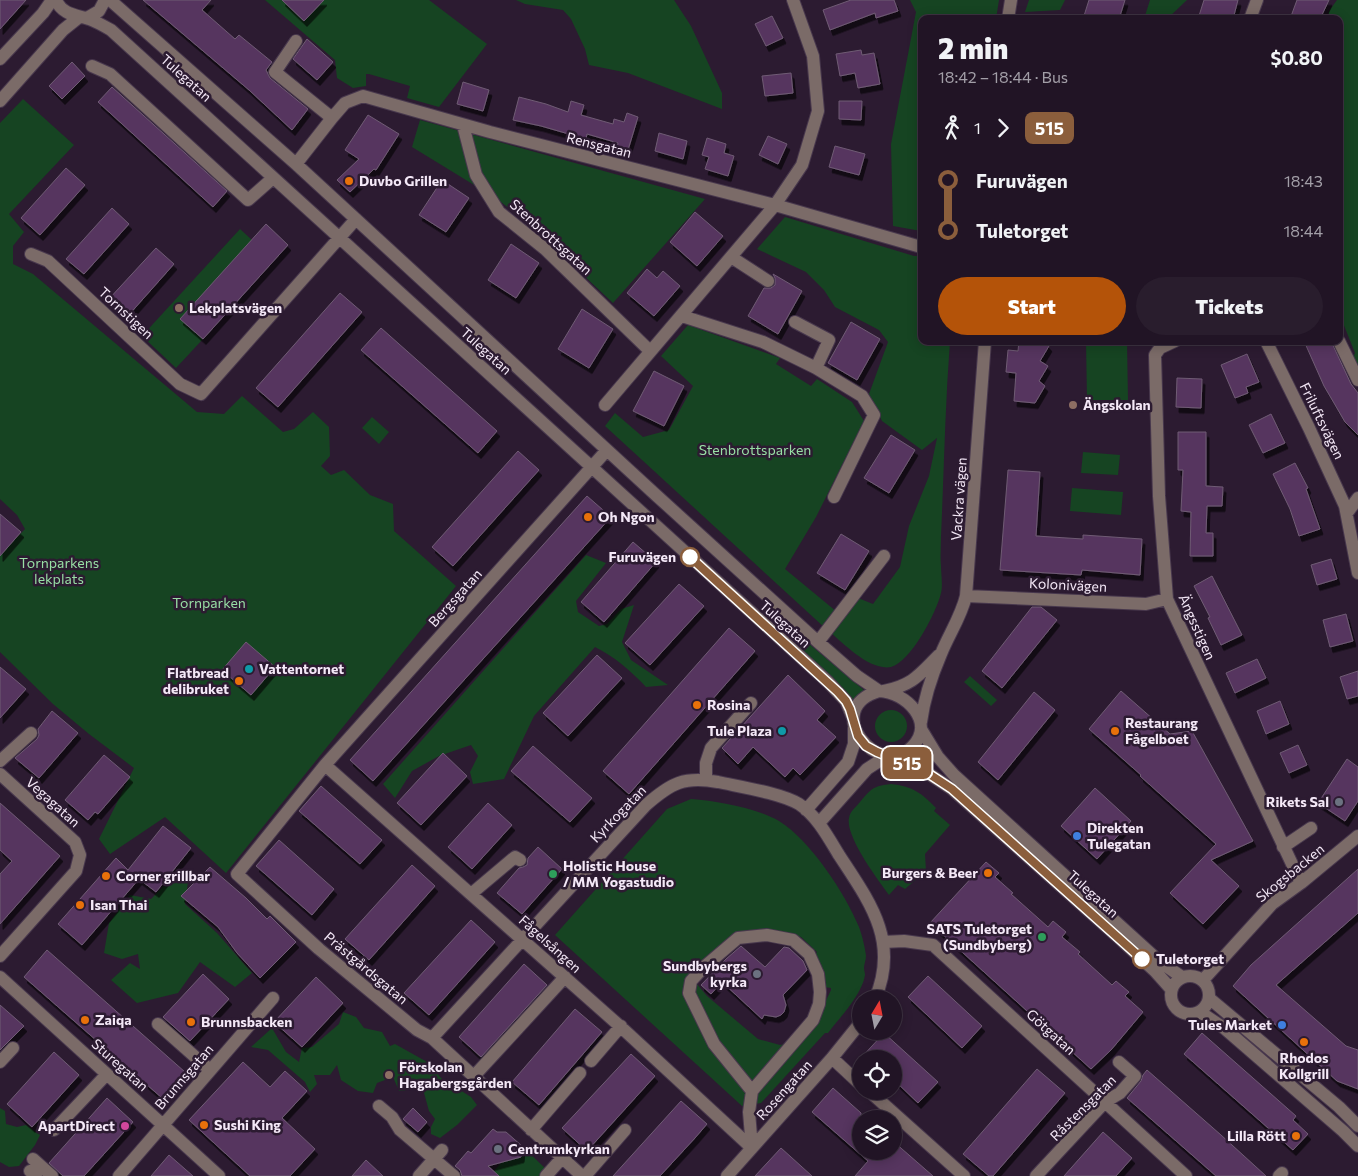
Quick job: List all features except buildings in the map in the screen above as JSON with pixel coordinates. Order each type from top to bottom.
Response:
[{"type":"street","points":[[0,59],[44,12],[52,0]]},
{"type":"street","name":"Tulegatan","points":[[56,0],[62,8],[82,18],[103,24],[111,30],[828,682],[846,701],[854,723]]},
{"type":"street","points":[[0,101],[63,30],[82,18],[99,11],[105,0]]},
{"type":"street","name":"Tulegatan","points":[[110,0],[296,164],[818,642],[857,676],[881,691]]},
{"type":"street","points":[[605,405],[774,205],[802,165],[818,111],[813,56],[793,0]]},
{"type":"street","points":[[1009,15],[1011,0]]},
{"type":"street","points":[[1251,15],[1257,0]]},
{"type":"street","points":[[296,41],[275,72],[332,118]]},
{"type":"street","points":[[92,66],[110,74],[248,200],[273,178]]},
{"type":"street","name":"Rensgatan","points":[[296,164],[345,103],[363,96],[463,125],[774,205],[918,246]]},
{"type":"street","name":"Stenbrottsgatan","points":[[463,125],[476,175],[499,212],[544,249],[650,351]]},
{"type":"street","points":[[339,238],[356,219]]},
{"type":"street","name":"Tornstigen","points":[[32,254],[48,261],[180,384],[201,394],[339,238]]},
{"type":"street","points":[[731,257],[768,281]]},
{"type":"street","points":[[682,316],[762,342],[816,368],[862,396],[874,415],[834,497]]},
{"type":"street","points":[[796,322],[829,340],[816,368]]},
{"type":"street","name":"Vackra vägen","points":[[921,726],[925,700],[941,654],[954,630],[966,596],[985,345]]},
{"type":"street","name":"Ängsstigen","points":[[1166,345],[1160,348],[1155,355],[1159,496],[1167,599],[1301,883]]},
{"type":"street","name":"Friluftsvägen","points":[[1268,345],[1345,506],[1358,573]]},
{"type":"street","points":[[1341,345],[1358,380]]},
{"type":"street","name":"Bergsgatan","points":[[325,765],[607,450]]},
{"type":"street","points":[[1347,514],[1358,498]]},
{"type":"street","points":[[818,642],[884,556]]},
{"type":"street","name":"Kolonivägen","points":[[966,596],[1146,604],[1167,599]]},
{"type":"street","name":"Vackra vägen","points":[[881,691],[901,687],[914,680],[941,654]]},
{"type":"street","points":[[819,823],[867,769],[891,756],[908,751],[920,737],[921,726],[910,705],[898,695],[881,691],[865,696],[859,702],[854,723],[854,744],[848,762],[806,810],[819,823],[873,909],[883,942],[885,960],[879,990]]},
{"type":"street","points":[[706,780],[706,763],[710,748],[752,703]]},
{"type":"street","points":[[854,723],[858,736],[866,746],[891,756]]},
{"type":"street","name":"Tulegatan","points":[[921,726],[930,746],[948,768],[1120,932],[1171,989],[1172,1002],[1177,1009],[1185,1014],[1200,1012],[1224,1028],[1358,1146]]},
{"type":"street","points":[[0,761],[31,733]]},
{"type":"street","name":"Tulegatan","points":[[891,756],[923,770],[952,789],[1090,904]]},
{"type":"street","name":"Prästgårdsgatan","points":[[325,765],[237,874],[319,949],[417,1030],[432,1038],[531,1130],[584,1176],[625,1130]]},
{"type":"street","name":"Fågelsången","points":[[325,765],[620,1026],[752,1148]]},
{"type":"street","name":"Vegagatan","points":[[0,774],[75,842],[80,855],[76,871],[0,956]]},
{"type":"street","name":"Kyrkogatan","points":[[432,1038],[646,805],[673,784],[689,780],[706,780],[784,798],[806,810]]},
{"type":"street","points":[[1283,847],[1311,828]]},
{"type":"street","name":"Skogsbacken","points":[[1203,980],[1272,904],[1301,883],[1358,836]]},
{"type":"street","points":[[471,894],[515,857],[520,860]]},
{"type":"street","name":"Tulegatan","points":[[1120,932],[1182,977],[1191,975],[1203,980]]},
{"type":"street","points":[[752,1091],[714,1044],[689,993],[691,981],[704,967],[738,938],[767,935],[792,940],[809,954],[818,974],[820,992],[819,1004],[813,1020],[752,1091],[749,1112],[752,1148]]},
{"type":"street","name":"Götgatan","points":[[883,942],[904,941],[933,945],[1186,1176]]},
{"type":"street","name":"Sturegatan","points":[[0,977],[219,1176]]},
{"type":"street","points":[[1171,989],[1175,982],[1182,977]]},
{"type":"street","points":[[474,1076],[565,978]]},
{"type":"street","points":[[1200,1012],[1207,1004],[1209,998],[1208,988],[1203,980]]},
{"type":"street","name":"Brunnsgatan","points":[[119,1176],[162,1124],[273,998]]},
{"type":"street","points":[[1209,998],[1339,1107],[1358,1126]]},
{"type":"street","points":[[158,1024],[210,1070]]},
{"type":"street","points":[[591,1061],[620,1026]]},
{"type":"street","name":"Rosengatan","points":[[727,1176],[852,1033]]},
{"type":"street","points":[[0,1062],[14,1048]]},
{"type":"street","points":[[832,1058],[852,1077]]},
{"type":"street","name":"Råstensgatan","points":[[1036,1176],[1105,1102],[1120,1093],[1135,1076],[1119,1062]]},
{"type":"street","points":[[531,1130],[580,1073]]},
{"type":"street","points":[[54,1130],[107,1074]]},
{"type":"street","points":[[879,1100],[964,1176]]},
{"type":"street","points":[[379,1106],[392,1116],[400,1130],[438,1154],[454,1176]]},
{"type":"street","points":[[419,1176],[438,1154]]},
{"type":"street","points":[[546,1176],[562,1158]]},
{"type":"street","points":[[33,1169],[52,1176]]},
{"type":"green space","points":[[265,0],[429,0],[487,44],[439,107],[407,98],[410,86],[369,74],[366,74],[366,86],[353,88],[337,78],[335,60]]},
{"type":"green space","points":[[516,0],[674,0],[691,26],[722,93],[722,109],[628,73],[589,65],[585,49],[571,19],[563,10],[525,4]]},
{"type":"green space","points":[[910,0],[999,0],[997,15],[918,15],[918,230],[893,226],[891,144],[916,12]]},
{"type":"green space","points":[[1029,0],[1065,0],[1060,10],[1025,12]]},
{"type":"green space","points":[[1150,0],[1187,0],[1171,15],[1145,15]]},
{"type":"green space","points":[[1337,0],[1358,0],[1358,370],[1352,360],[1355,353],[1343,323],[1343,15],[1328,15],[1329,11]]},
{"type":"green space","name":"Tornparken","points":[[23,99],[74,145],[9,214],[24,232],[13,246],[13,264],[33,274],[197,412],[224,414],[242,396],[283,432],[294,429],[313,412],[329,427],[330,456],[321,466],[331,475],[344,470],[370,495],[393,504],[394,531],[456,586],[226,873],[165,817],[110,854],[99,839],[134,768],[53,704],[0,652],[0,555],[25,529],[17,515],[0,499],[0,123]]},
{"type":"green space","points":[[420,120],[705,199],[613,303],[528,223],[497,199],[412,147]]},
{"type":"green space","points":[[785,217],[918,256],[918,345],[950,345],[941,536],[942,590],[929,623],[915,646],[899,663],[891,667],[883,667],[866,661],[830,632],[858,598],[873,604],[900,567],[909,526],[929,476],[937,438],[922,450],[882,421],[869,394],[888,342],[879,330],[835,307],[824,290],[806,272],[757,249]]},
{"type":"green space","name":"Lekplatsvägen","points":[[240,229],[252,240],[181,319],[203,339],[176,368],[142,336]]},
{"type":"green space","name":"Stenbrottsparken","points":[[688,325],[780,358],[776,364],[811,386],[817,379],[852,402],[864,421],[816,517],[785,569],[837,612],[825,628],[605,426],[615,413],[643,437],[669,430],[693,386],[661,356]]},
{"type":"green space","points":[[1086,345],[1127,345],[1128,400],[1087,400]]},
{"type":"green space","points":[[372,417],[389,432],[379,444],[362,428]]},
{"type":"green space","points":[[1083,452],[1120,455],[1118,475],[1081,473]]},
{"type":"green space","points":[[1072,488],[1123,492],[1121,515],[1070,511]]},
{"type":"green space","points":[[586,555],[606,563],[576,601],[578,612],[599,626],[607,624],[621,609],[634,605],[622,642],[631,660],[668,685],[646,687],[635,675],[595,647],[534,716],[504,779],[473,784],[470,772],[478,756],[471,745],[439,756],[412,771],[395,798],[383,784]]},
{"type":"green space","points":[[801,637],[865,691],[854,703],[845,692],[793,646]]},
{"type":"green space","points":[[970,676],[997,700],[991,706],[964,682]]},
{"type":"green space","points":[[891,710],[897,711],[902,715],[906,720],[906,732],[902,737],[897,741],[891,742],[885,741],[880,737],[876,732],[875,726],[876,720],[880,715],[885,711]]},
{"type":"green space","points":[[891,784],[905,786],[921,794],[936,808],[934,811],[950,825],[925,854],[926,871],[905,889],[898,885],[889,895],[870,869],[857,846],[849,826],[849,818],[852,811],[870,791],[876,787]]},
{"type":"green space","points":[[691,799],[702,800],[725,803],[770,816],[791,830],[803,841],[825,868],[853,913],[864,945],[866,956],[865,975],[860,990],[852,990],[852,1003],[850,1006],[828,1033],[825,1033],[761,1103],[742,1106],[555,935],[667,809]],"holes":[[[781,932],[801,937],[817,952],[809,961],[824,987],[831,988],[831,990],[822,1009],[801,1040],[780,1045],[758,1039],[707,996],[692,978],[698,964],[723,943]]]},
{"type":"green space","points":[[189,874],[185,904],[217,933],[252,973],[235,987],[200,962],[178,993],[137,1003],[111,980],[130,963],[140,969],[138,954],[122,959],[104,953],[109,923],[130,895],[151,899],[173,877]]},
{"type":"green space","name":"Förskolan Hagabergsgården","points":[[343,1012],[356,1017],[364,1028],[382,1032],[390,1046],[395,1044],[429,1063],[441,1078],[471,1097],[477,1105],[457,1125],[440,1138],[431,1134],[431,1127],[435,1119],[429,1111],[421,1082],[408,1080],[407,1090],[399,1091],[393,1077],[377,1083],[373,1093],[358,1091],[341,1080],[337,1065],[330,1075],[314,1075],[317,1084],[310,1092],[305,1082],[268,1050],[251,1047],[272,1028],[286,1052],[299,1062],[302,1048],[312,1047],[339,1024]]},
{"type":"green space","points":[[0,1108],[5,1111],[6,1124],[17,1127],[26,1125],[40,1135],[19,1166],[9,1167],[0,1162]]},
{"type":"green space","points":[[522,1146],[548,1171],[544,1176],[499,1176],[494,1171],[502,1159],[522,1150]]},
{"type":"bus line","name":"515","points":[[690,557],[838,692],[846,701],[853,718],[854,728],[866,746],[887,756],[894,756],[923,770],[952,789],[1142,959]]},
{"type":"place","name":"Duvbo Grillen","points":[[349,181]]},
{"type":"place","name":"Lekplatsvägen","points":[[179,308]]},
{"type":"place","name":"Ängskolan","points":[[1073,405]]},
{"type":"place","name":"Oh Ngon","points":[[588,517]]},
{"type":"place","name":"Furuvägen","points":[[690,557]]},
{"type":"place","name":"Vattentornet","points":[[249,669]]},
{"type":"place","name":"Flatbread delibruket","points":[[239,681]]},
{"type":"place","name":"Rosina","points":[[697,705]]},
{"type":"place","name":"Tule Plaza","points":[[782,731]]},
{"type":"place","name":"Restaurang Fågelboet","points":[[1115,731]]},
{"type":"place","name":"Rikets Sal","points":[[1339,802]]},
{"type":"place","name":"Direkten Tulegatan","points":[[1077,836]]},
{"type":"place","name":"Burgers & Beer","points":[[988,873]]},
{"type":"place","name":"Holistic House / MM Yogastudio","points":[[553,874]]},
{"type":"place","name":"Corner grillbar","points":[[106,876]]},
{"type":"place","name":"Isan Thai","points":[[80,905]]},
{"type":"place","name":"SATS Tuletorget (Sundbyberg)","points":[[1042,937]]},
{"type":"place","name":"Tuletorget","points":[[1142,959]]},
{"type":"place","name":"Sundbybergs kyrka","points":[[757,974]]},
{"type":"place","name":"Zaiqa","points":[[85,1020]]},
{"type":"place","name":"Brunnsbacken","points":[[191,1022]]},
{"type":"place","name":"Tules Market","points":[[1282,1025]]},
{"type":"place","name":"Rhodos Kollgrill","points":[[1304,1042]]},
{"type":"place","name":"Förskolan Hagabergsgården","points":[[389,1075]]},
{"type":"place","name":"Sushi King","points":[[204,1125]]},
{"type":"place","name":"ApartDirect","points":[[125,1126]]},
{"type":"place","name":"Lilla Rött","points":[[1296,1136]]},
{"type":"place","name":"Centrumkyrkan","points":[[498,1149]]},
{"type":"park label","name":"Tornparkens lekplats","points":[[59,572]]}]
